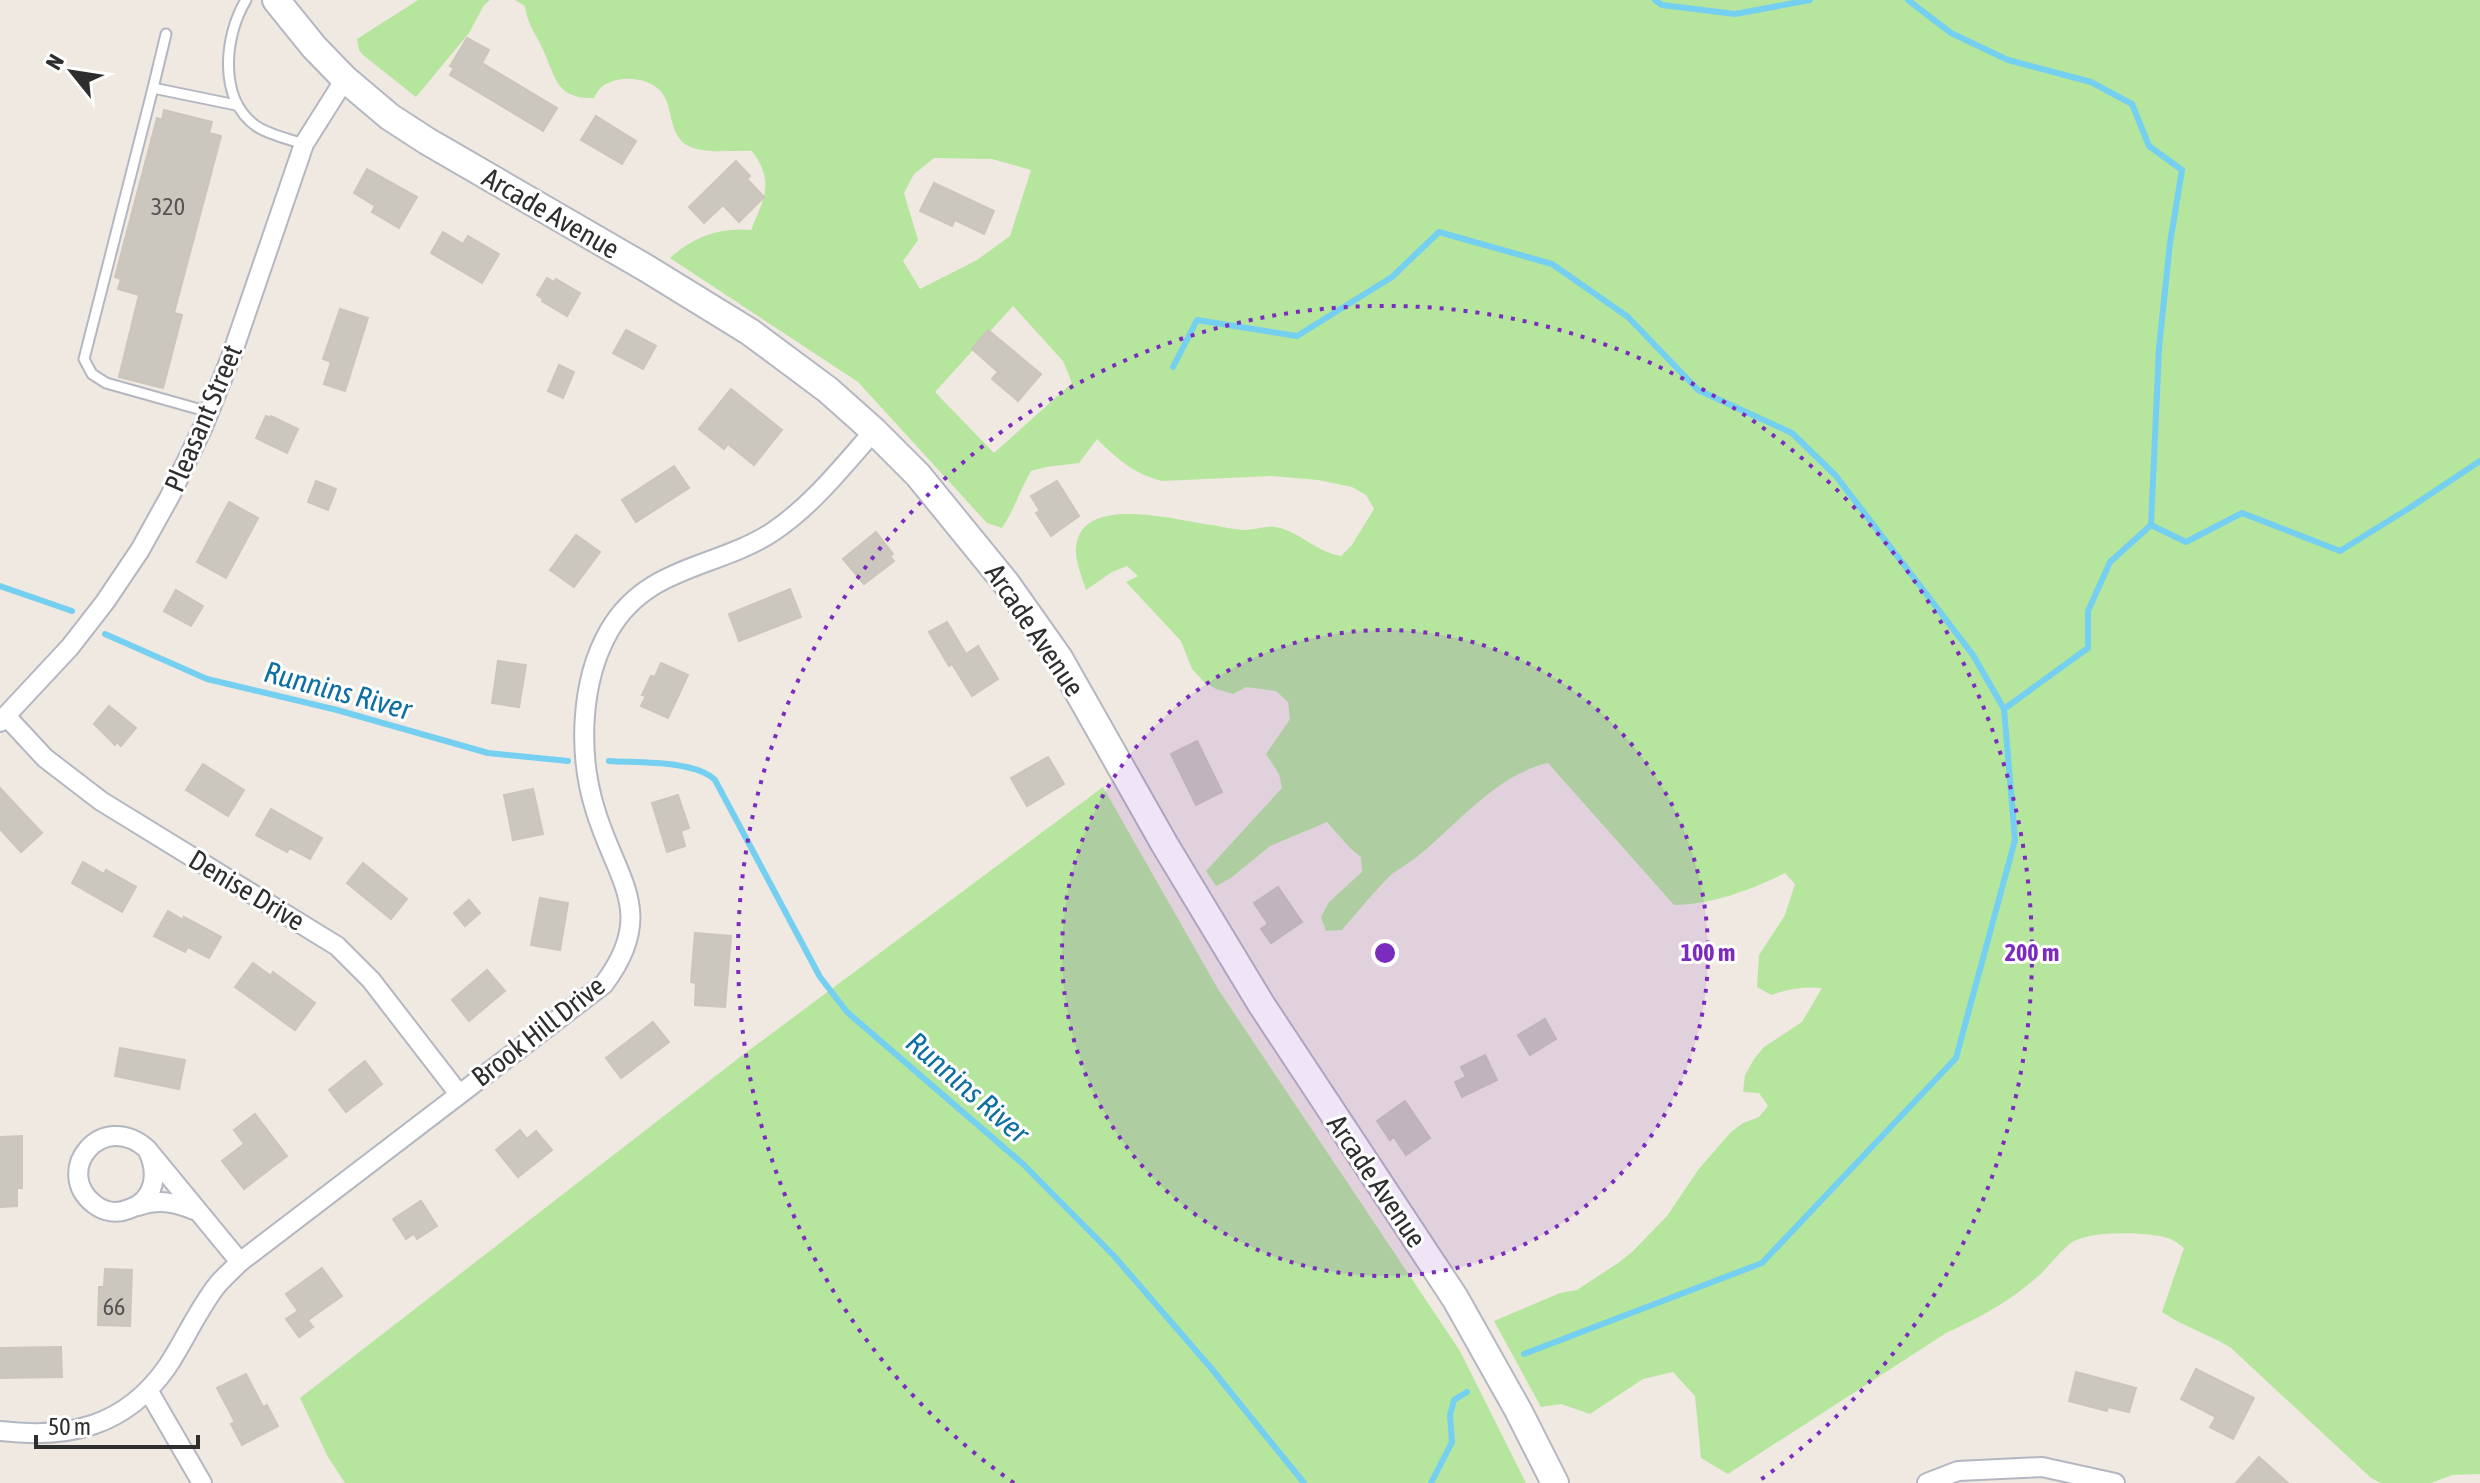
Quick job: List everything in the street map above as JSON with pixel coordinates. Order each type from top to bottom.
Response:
[{"type":"main road","name":"Arcade Avenue","points":[[276,0],[345,79],[390,117],[417,136],[646,268],[750,332],[804,371],[874,431],[918,475],[1006,583],[1059,658],[1165,845],[1261,1004],[1455,1298],[1555,1483]]},
{"type":"street","name":"Pleasant Street","points":[[3,719],[70,647],[140,550],[170,496],[231,357],[304,144],[345,79]]},
{"type":"street","name":"Brook Hill Drive","points":[[0,1431],[35,1435],[76,1430],[111,1417],[129,1406],[148,1390],[166,1368],[219,1283],[240,1262],[604,984],[618,965],[626,945],[631,926],[631,906],[593,805],[586,766],[585,740],[591,680],[603,643],[622,612],[654,583],[747,546],[796,516],[874,431]]},
{"type":"street","name":"Denise Drive","points":[[3,719],[45,758],[91,794],[337,946],[371,980],[459,1094]]},
{"type":"street","points":[[198,1212],[163,1201],[153,1201],[123,1211],[111,1212],[100,1208],[83,1192],[78,1168],[82,1156],[98,1139],[111,1135],[124,1135],[137,1140],[147,1149],[240,1262]]},
{"type":"street","points":[[136,1207],[153,1187],[153,1161],[147,1149]]},
{"type":"street","points":[[148,1390],[202,1483]]},
{"type":"street","points":[[1927,1483],[1958,1471],[2042,1467],[2115,1483]]},
{"type":"lane","points":[[246,0],[232,26],[229,54],[229,79],[236,105],[257,127],[304,144]]},
{"type":"lane","points":[[166,34],[84,359],[92,374],[106,383],[209,412]]},
{"type":"lane","points":[[153,88],[236,105]]},
{"type":"green space","points":[[418,0],[490,0],[469,33],[416,97],[363,55],[357,39]]},
{"type":"green space","points":[[515,0],[2480,0],[2480,1474],[2452,1475],[2431,1483],[2381,1483],[2371,1478],[2231,1348],[2162,1312],[2184,1248],[2168,1238],[2147,1234],[2104,1234],[2071,1243],[2026,1287],[2004,1302],[1946,1333],[1728,1474],[1701,1458],[1695,1396],[1673,1372],[1643,1379],[1590,1414],[1561,1404],[1541,1407],[1494,1321],[1560,1293],[1577,1290],[1618,1263],[1667,1216],[1698,1170],[1731,1132],[1759,1117],[1768,1106],[1759,1093],[1743,1092],[1745,1075],[1764,1047],[1802,1022],[1822,988],[1796,988],[1771,995],[1757,987],[1759,955],[1785,915],[1795,884],[1785,873],[1731,895],[1674,905],[1548,763],[1511,778],[1478,802],[1418,856],[1392,874],[1342,930],[1326,931],[1321,917],[1329,902],[1362,872],[1361,857],[1327,822],[1270,846],[1231,878],[1216,886],[1206,871],[1282,788],[1279,774],[1266,754],[1290,719],[1288,702],[1276,691],[1246,687],[1233,694],[1204,682],[1192,669],[1181,641],[1126,582],[1138,576],[1127,566],[1086,590],[1076,553],[1082,531],[1094,520],[1133,514],[1243,530],[1275,527],[1341,556],[1352,545],[1374,509],[1366,495],[1352,487],[1318,480],[1272,476],[1162,481],[1126,464],[1097,439],[1079,463],[1031,471],[1002,528],[987,523],[858,382],[670,258],[688,244],[708,235],[728,230],[751,230],[765,190],[763,172],[752,151],[708,151],[685,144],[676,133],[663,94],[644,81],[613,81],[602,87],[594,98],[565,91],[555,79],[525,6]],"holes":[[[934,158],[992,159],[1031,170],[1010,236],[977,260],[920,289],[903,261],[918,240],[904,193],[914,174]],[[1013,306],[1063,361],[1072,383],[994,453],[935,392]]]},
{"type":"green space","points":[[1103,787],[1218,989],[1460,1351],[1526,1483],[345,1483],[328,1457],[300,1398],[740,1057]]},
{"type":"building","points":[[467,38],[489,50],[482,63],[557,108],[543,131],[450,75],[454,68],[450,66]]},
{"type":"building","points":[[164,110],[212,122],[209,133],[221,136],[174,313],[182,315],[163,388],[119,377],[139,295],[118,289],[121,279],[115,277],[157,118],[162,120]]},
{"type":"building","points":[[596,116],[636,141],[622,164],[581,140]]},
{"type":"building","points":[[736,161],[764,197],[739,222],[723,205],[704,223],[689,207]]},
{"type":"building","points":[[367,169],[417,197],[399,228],[372,212],[375,206],[354,193]]},
{"type":"building","points":[[934,183],[994,211],[984,234],[955,220],[952,226],[920,211]]},
{"type":"building","points":[[443,232],[463,244],[468,236],[499,254],[482,283],[431,253]]},
{"type":"building","points":[[547,278],[554,282],[556,279],[580,293],[567,316],[537,295]]},
{"type":"building","points":[[340,309],[368,318],[345,391],[324,384],[331,362],[323,359]]},
{"type":"building","points":[[626,330],[656,346],[643,369],[613,353]]},
{"type":"building","points":[[988,330],[1041,374],[1018,401],[992,379],[998,372],[972,349]]},
{"type":"building","points":[[559,365],[574,372],[563,398],[548,391]]},
{"type":"building","points":[[731,389],[782,430],[754,465],[728,444],[724,449],[699,429]]},
{"type":"building","points":[[266,416],[298,429],[287,453],[256,438]]},
{"type":"building","points":[[674,466],[689,488],[636,522],[622,500]]},
{"type":"building","points":[[316,481],[336,489],[328,510],[308,502]]},
{"type":"building","points":[[1057,481],[1079,516],[1051,536],[1036,513],[1040,511],[1031,496]]},
{"type":"building","points":[[229,502],[258,518],[226,578],[197,562]]},
{"type":"building","points":[[876,532],[893,554],[890,556],[894,561],[864,584],[843,559]]},
{"type":"building","points":[[576,535],[600,552],[574,587],[550,570]]},
{"type":"building","points":[[790,589],[801,617],[739,641],[729,614]]},
{"type":"building","points":[[176,590],[203,606],[191,626],[164,611]]},
{"type":"building","points":[[947,622],[966,654],[978,646],[998,679],[972,696],[929,632]]},
{"type":"building","points":[[498,661],[526,665],[519,707],[492,703]]},
{"type":"building","points":[[661,663],[688,675],[668,718],[641,706],[646,696],[642,695]]},
{"type":"building","points":[[109,706],[136,728],[121,746],[117,742],[115,745],[94,724]]},
{"type":"building","points":[[1197,741],[1222,792],[1196,805],[1171,754]]},
{"type":"building","points":[[1048,757],[1064,784],[1027,806],[1011,778]]},
{"type":"building","points":[[203,764],[244,790],[228,816],[186,790]]},
{"type":"building","points":[[0,788],[42,833],[21,852],[0,829]]},
{"type":"building","points":[[533,789],[543,834],[513,840],[504,795]]},
{"type":"building","points":[[678,795],[689,828],[681,831],[685,846],[667,852],[652,803]]},
{"type":"building","points":[[271,809],[322,838],[310,859],[290,848],[287,852],[256,835]]},
{"type":"building","points":[[83,862],[104,874],[106,870],[136,887],[122,912],[72,883]]},
{"type":"building","points":[[363,863],[407,899],[391,919],[347,883]]},
{"type":"building","points":[[1278,887],[1302,922],[1271,943],[1261,929],[1268,924],[1254,903]]},
{"type":"building","points":[[540,898],[568,903],[560,950],[531,945]]},
{"type":"building","points":[[469,900],[480,913],[465,926],[454,913]]},
{"type":"building","points":[[168,911],[221,937],[209,958],[188,947],[185,952],[154,936]]},
{"type":"building","points":[[695,933],[731,936],[725,1007],[695,1005],[696,983],[691,982]]},
{"type":"building","points":[[253,963],[271,976],[273,972],[315,1003],[295,1030],[235,987]]},
{"type":"building","points":[[487,970],[505,991],[469,1021],[452,1000]]},
{"type":"building","points":[[1545,1019],[1556,1039],[1530,1055],[1518,1035]]},
{"type":"building","points":[[653,1022],[669,1042],[621,1078],[606,1058]]},
{"type":"building","points":[[120,1048],[185,1060],[179,1089],[115,1076]]},
{"type":"building","points":[[1485,1055],[1497,1080],[1462,1097],[1455,1082],[1466,1077],[1461,1067]]},
{"type":"building","points":[[365,1061],[382,1084],[346,1112],[329,1090]]},
{"type":"building","points":[[1405,1101],[1430,1138],[1406,1155],[1394,1137],[1390,1140],[1377,1121]]},
{"type":"building","points":[[255,1114],[287,1156],[244,1189],[222,1161],[244,1144],[234,1130]]},
{"type":"building","points":[[520,1130],[527,1139],[536,1131],[552,1150],[518,1177],[496,1150]]},
{"type":"building","points":[[22,1136],[22,1188],[17,1188],[17,1206],[0,1207],[0,1137]]},
{"type":"building","points":[[421,1201],[437,1226],[417,1239],[414,1234],[406,1239],[393,1219]]},
{"type":"building","points":[[322,1268],[342,1296],[308,1320],[313,1327],[299,1337],[286,1319],[298,1311],[286,1294]]},
{"type":"building","points":[[105,1269],[132,1270],[130,1326],[98,1325],[99,1287],[104,1287]]},
{"type":"building","points":[[61,1347],[62,1377],[0,1378],[0,1348]]},
{"type":"building","points":[[2196,1369],[2254,1398],[2233,1439],[2210,1427],[2216,1417],[2181,1399]]},
{"type":"building","points":[[2076,1372],[2136,1388],[2129,1412],[2108,1407],[2107,1411],[2069,1401]]},
{"type":"building","points":[[246,1374],[263,1407],[267,1405],[278,1426],[242,1445],[231,1424],[235,1422],[217,1388]]},
{"type":"building","points":[[2259,1457],[2288,1483],[2236,1483]]},
{"type":"waterway","points":[[1655,0],[1662,5],[1735,14],[1810,0]]},
{"type":"waterway","points":[[1908,0],[1951,33],[2008,60],[2091,82],[2132,104],[2149,146],[2182,170],[2170,243],[2159,348],[2151,525],[2110,562],[2088,611],[2088,648],[2004,709]]},
{"type":"waterway","points":[[1173,367],[1197,320],[1297,336],[1392,277],[1439,232],[1552,264],[1628,317],[1698,390],[1792,433],[1836,476],[1973,655],[2004,709],[2015,840],[1956,1058],[1762,1263],[1524,1354]]},
{"type":"waterway","points":[[2151,525],[2186,542],[2242,513],[2340,551],[2480,461]]},
{"type":"waterway","name":"Runnins River","points":[[0,586],[72,611]]},
{"type":"waterway","name":"Runnins River","points":[[105,634],[207,679],[337,710],[488,753],[568,761]]},
{"type":"waterway","name":"Runnins River","points":[[609,761],[680,766],[694,769],[715,780],[820,977],[847,1012],[1023,1164],[1114,1256],[1211,1368],[1304,1483]]},
{"type":"waterway","points":[[1431,1483],[1452,1442],[1450,1415],[1454,1400],[1467,1392]]}]
